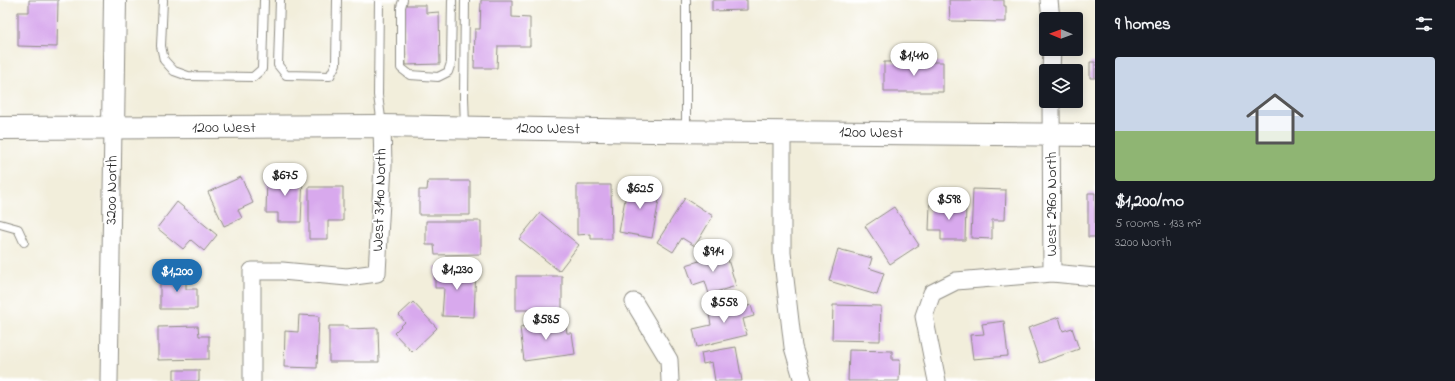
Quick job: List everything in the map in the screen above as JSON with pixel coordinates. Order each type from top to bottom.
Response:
[{"type":"main road","name":"3200 North","points":[[113,128],[115,0]]},
{"type":"main road","name":"1200 West","points":[[0,128],[382,126],[1095,136]]},
{"type":"street","points":[[1049,0],[1050,12]]},
{"type":"street","name":"West 2960 North","points":[[1051,108],[1052,273]]},
{"type":"street","name":"West 3140 North","points":[[252,381],[252,271],[282,271],[347,277],[377,273],[383,165],[382,126]]},
{"type":"street","name":"3200 North","points":[[109,381],[113,128]]},
{"type":"street","points":[[782,132],[782,253],[793,347],[803,381]]},
{"type":"street","points":[[937,381],[924,316],[932,293],[956,281],[1052,273],[1095,277]]},
{"type":"street","points":[[634,302],[669,360],[670,381]]},
{"type":"lane","points":[[163,0],[162,46],[164,60],[174,72],[188,76],[253,77],[262,69],[264,0]]},
{"type":"lane","points":[[280,0],[278,65],[286,75],[330,76],[336,64],[337,0]]},
{"type":"lane","points":[[379,0],[378,95],[382,126]]},
{"type":"lane","points":[[403,0],[401,7],[401,68],[410,75],[438,77],[448,72],[451,64],[452,0]]},
{"type":"lane","points":[[465,0],[465,128]]},
{"type":"lane","points":[[686,0],[686,131]]},
{"type":"lane","points":[[0,224],[18,229],[24,242]]},
{"type":"building","points":[[29,0],[58,0],[57,47],[18,46],[18,12],[29,12]]},
{"type":"building","points":[[481,0],[512,0],[512,17],[530,18],[530,46],[498,46],[497,68],[474,68],[475,29],[480,29]]},
{"type":"building","points":[[712,0],[747,0],[747,10],[712,11]]},
{"type":"building","points":[[949,0],[1004,0],[1004,6],[1006,6],[1006,22],[950,21]]},
{"type":"building","points":[[404,5],[426,5],[426,13],[439,12],[440,64],[406,65]]},
{"type":"building","points":[[884,62],[943,62],[943,92],[884,92]]},
{"type":"building","points":[[1090,62],[1095,62],[1095,78],[1090,78]]},
{"type":"building","points":[[267,175],[303,176],[301,222],[278,222],[278,213],[266,213]]},
{"type":"building","points":[[241,177],[253,203],[238,210],[242,218],[224,226],[208,192]]},
{"type":"building","points":[[428,181],[470,181],[470,215],[419,215],[419,190],[427,190]]},
{"type":"building","points":[[628,183],[661,189],[652,238],[619,232]]},
{"type":"building","points":[[577,185],[611,185],[612,239],[591,239],[591,234],[577,235]]},
{"type":"building","points":[[309,187],[343,187],[343,221],[328,221],[328,239],[309,239]]},
{"type":"building","points":[[973,189],[1006,190],[1005,220],[992,220],[992,239],[971,238]]},
{"type":"building","points":[[1088,193],[1095,193],[1095,237],[1088,237]]},
{"type":"building","points":[[685,198],[713,216],[695,246],[682,238],[673,252],[657,242]]},
{"type":"building","points":[[177,202],[217,235],[204,251],[191,240],[183,249],[157,228]]},
{"type":"building","points":[[930,204],[966,205],[965,240],[941,240],[941,230],[929,230]]},
{"type":"building","points":[[894,207],[919,245],[890,264],[865,226]]},
{"type":"building","points":[[540,213],[579,245],[559,271],[519,239]]},
{"type":"building","points":[[426,221],[481,221],[481,254],[435,255],[434,245],[426,245]]},
{"type":"building","points":[[838,249],[872,258],[869,268],[884,273],[877,295],[829,281]]},
{"type":"building","points":[[726,253],[736,286],[709,294],[705,281],[693,285],[686,265]]},
{"type":"building","points":[[435,267],[476,268],[474,317],[442,316],[444,288],[435,288]]},
{"type":"building","points":[[160,273],[186,273],[186,289],[197,289],[197,309],[160,309]]},
{"type":"building","points":[[516,276],[562,276],[562,310],[516,310]]},
{"type":"building","points":[[740,301],[742,308],[751,305],[754,316],[743,319],[747,335],[697,347],[693,329],[711,325],[708,309]]},
{"type":"building","points":[[413,302],[437,328],[412,352],[394,333],[405,322],[399,315]]},
{"type":"building","points":[[833,305],[881,306],[880,341],[832,340]]},
{"type":"building","points":[[299,315],[319,316],[317,368],[284,367],[285,331],[298,332]]},
{"type":"building","points":[[1059,317],[1063,331],[1072,328],[1079,349],[1040,363],[1028,328]]},
{"type":"building","points":[[565,321],[567,333],[572,333],[575,354],[524,361],[520,327]]},
{"type":"building","points":[[1004,321],[1008,356],[973,359],[970,335],[984,334],[982,324]]},
{"type":"building","points":[[198,326],[199,336],[209,336],[209,359],[158,360],[158,327]]},
{"type":"building","points":[[329,326],[348,326],[348,329],[378,328],[379,362],[329,362]]},
{"type":"building","points":[[736,347],[742,381],[715,381],[712,362],[703,364],[701,353]]},
{"type":"building","points":[[849,350],[892,351],[892,360],[900,360],[899,381],[848,381]]},
{"type":"building","points":[[174,370],[199,370],[199,381],[174,381]]}]
